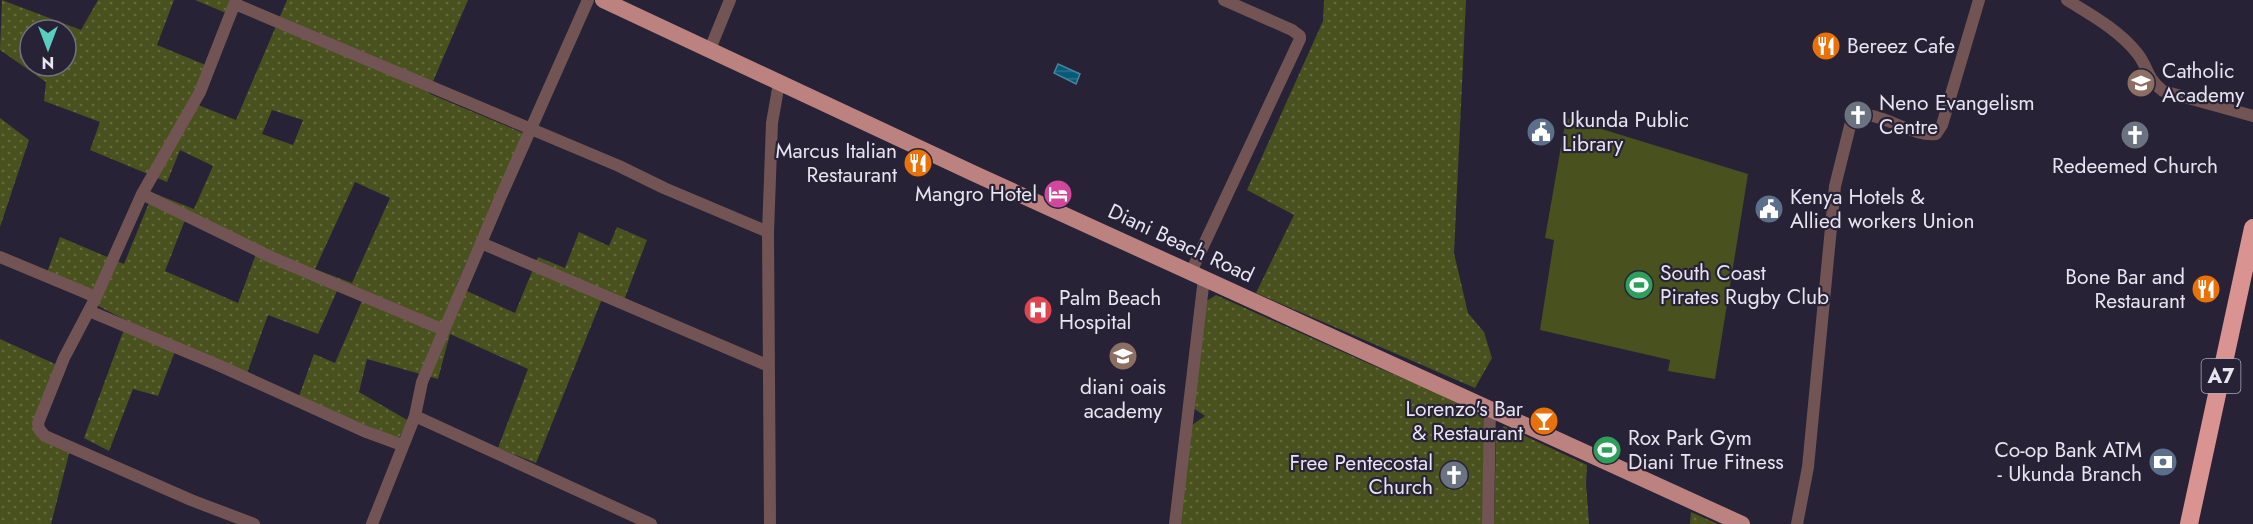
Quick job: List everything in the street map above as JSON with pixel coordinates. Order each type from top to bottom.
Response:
[{"type":"highway","name":"A7","points":[[2189,524],[2253,228]]},
{"type":"main road","name":"Diani Beach Road","points":[[603,0],[779,83],[1742,524]]},
{"type":"street","points":[[372,524],[415,416],[422,382],[588,0]]},
{"type":"street","points":[[710,49],[730,0]]},
{"type":"street","points":[[1175,524],[1198,275],[1300,39],[1300,36],[1292,30],[1224,0]]},
{"type":"street","points":[[1797,524],[1808,466],[1835,186],[1852,118],[1863,114],[1923,135],[1936,134],[1942,125],[1979,0]]},
{"type":"street","points":[[2067,0],[2114,31],[2138,53],[2152,82],[2163,91],[2253,116]]},
{"type":"street","points":[[254,524],[127,473],[41,433],[38,423],[64,358],[96,297],[142,194],[200,92],[236,2],[768,232]]},
{"type":"street","points":[[770,524],[768,232],[772,123],[779,83]]},
{"type":"street","points":[[142,194],[273,258],[444,330]]},
{"type":"street","points":[[481,243],[769,366]]},
{"type":"street","points":[[0,257],[96,297]]},
{"type":"street","points":[[88,311],[218,365],[364,431],[402,445]]},
{"type":"street","points":[[1488,524],[1490,408]]},
{"type":"street","points":[[415,416],[651,524]]},
{"type":"green space","points":[[2,0],[49,18],[18,18],[18,63],[0,50]]},
{"type":"green space","points":[[98,0],[174,0],[157,45],[213,68],[198,105],[236,120],[287,0],[468,0],[428,93],[523,133],[456,286],[515,313],[538,257],[565,268],[579,232],[609,246],[617,227],[647,240],[623,303],[604,294],[536,463],[498,448],[528,369],[450,334],[438,379],[367,359],[359,392],[409,421],[399,438],[298,399],[314,354],[335,363],[362,301],[337,291],[318,334],[268,315],[246,376],[177,346],[158,396],[133,389],[109,451],[84,438],[127,321],[45,278],[60,237],[124,264],[153,193],[194,209],[213,166],[180,150],[167,182],[90,150],[100,122],[44,101],[46,82],[40,78],[78,78],[78,29],[81,30]],"holes":[[[272,110],[303,120],[293,145],[262,134]],[[355,182],[390,198],[352,283],[315,269]],[[185,220],[256,254],[238,303],[165,271]]]},
{"type":"green space","points":[[195,0],[239,0],[233,16]]},
{"type":"green space","points":[[1324,0],[1466,0],[1454,253],[1468,313],[1484,332],[1492,358],[1475,388],[1256,293],[1294,215],[1247,190],[1323,21]]},
{"type":"green space","points":[[0,118],[29,140],[0,227]]},
{"type":"green space","name":"South Coast Pirates Rugby Club","points":[[1566,118],[1748,174],[1715,379],[1668,371],[1670,360],[1540,330],[1554,240],[1545,238]]},
{"type":"green space","points":[[1216,295],[1487,414],[1483,524],[1180,524],[1192,425],[1205,416],[1193,408],[1205,302]]},
{"type":"green space","points":[[0,339],[66,369],[40,429],[72,442],[51,524],[0,524]]},
{"type":"green space","points":[[1504,426],[1587,465],[1589,524],[1494,524],[1496,435]]},
{"type":"green space","points":[[1691,512],[1718,524],[1690,524]]},
{"type":"water","points":[[1058,64],[1080,74],[1076,84],[1054,73]]},
{"type":"place","name":"Bereez Cafe","points":[[1826,46]]},
{"type":"place","name":"Catholic Academy","points":[[2141,83]]},
{"type":"place","name":"Neno Evangelism Centre","points":[[1858,115]]},
{"type":"place","name":"Ukunda Public Library","points":[[1541,132]]},
{"type":"place","name":"Redeemed Church","points":[[2135,135]]},
{"type":"place","name":"Marcus Italian Restaurant","points":[[918,163]]},
{"type":"place","name":"Mangro Hotel","points":[[1058,194]]},
{"type":"place","name":"Kenya Hotels & Allied workers Union","points":[[1769,209]]},
{"type":"place","name":"South Coast Pirates Rugby Club","points":[[1639,285]]},
{"type":"place","name":"Bone Bar and Restaurant","points":[[2206,289]]},
{"type":"place","name":"Palm Beach Hospital","points":[[1038,310]]},
{"type":"place","name":"diani oais academy","points":[[1123,356]]},
{"type":"place","name":"Lorenzo's Bar & Restaurant","points":[[1544,421]]},
{"type":"place","name":"Rox Park Gym Diani True Fitness","points":[[1607,450]]},
{"type":"place","name":"Co-op Bank ATM - Ukunda Branch","points":[[2163,462]]},
{"type":"place","name":"Free Pentecostal Church","points":[[1454,475]]}]
